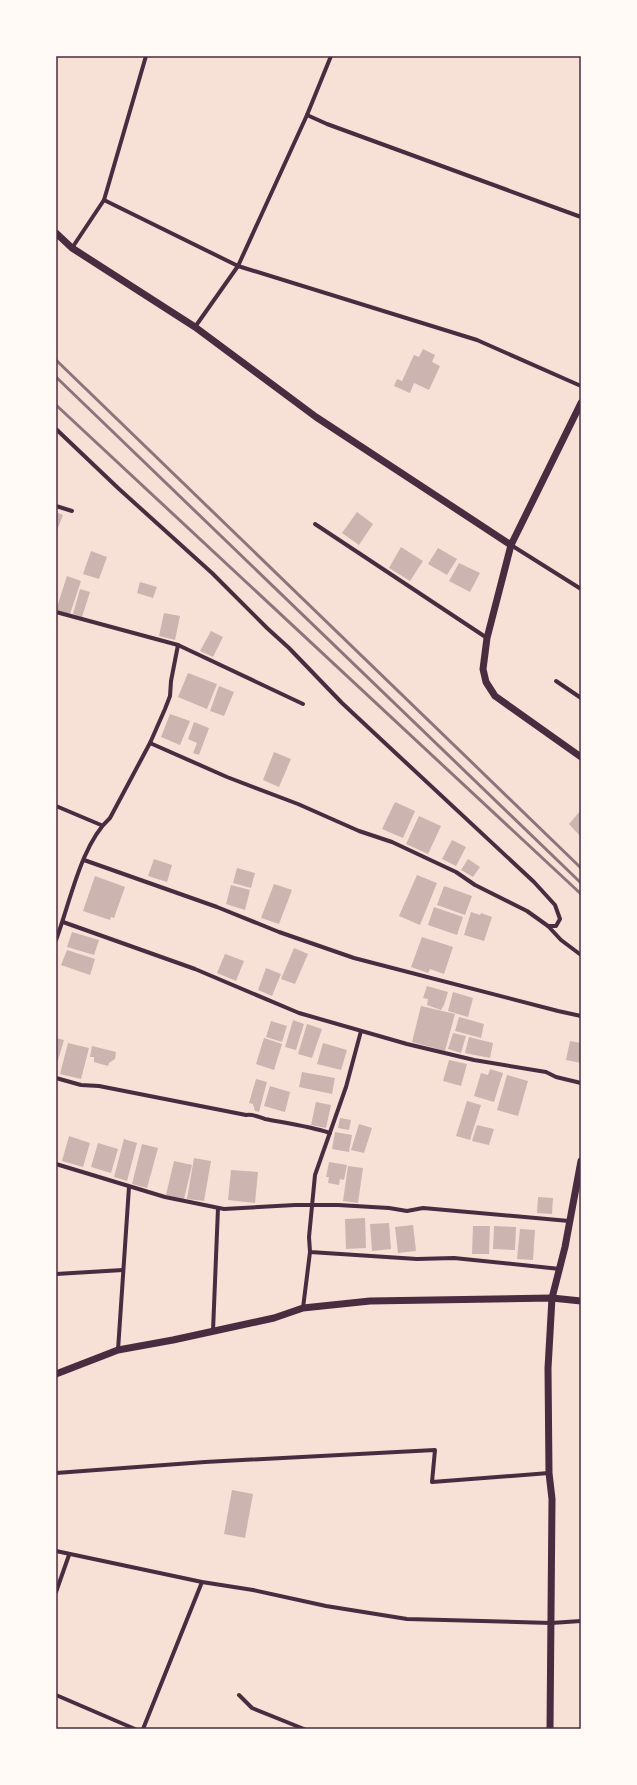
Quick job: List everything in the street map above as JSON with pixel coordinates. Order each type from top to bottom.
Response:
[{"type":"street","points":[[72,248],[104,200],[146,56]]},
{"type":"street","points":[[195,327],[238,266],[308,115],[331,56]]},
{"type":"street","points":[[308,115],[327,124],[581,217]]},
{"type":"street","points":[[104,200],[238,266],[477,340],[581,386]]},
{"type":"street","points":[[56,233],[72,248],[195,327],[316,417],[581,589]]},
{"type":"street","points":[[581,403],[512,545],[487,638],[483,669],[486,682],[496,696],[581,757]]},
{"type":"street","points":[[56,429],[212,573],[289,648],[342,703],[544,892],[555,904],[560,919],[556,926],[548,926]]},
{"type":"street","points":[[56,506],[72,511]]},
{"type":"street","points":[[315,524],[487,638]]},
{"type":"street","points":[[56,612],[178,645],[302,704]]},
{"type":"street","points":[[56,940],[92,841],[101,825],[110,818],[150,743],[170,696],[171,681],[178,645]]},
{"type":"street","points":[[556,681],[581,698]]},
{"type":"street","points":[[150,743],[227,777],[298,804],[359,831],[392,842],[456,872],[475,885],[527,911],[548,926],[561,940],[581,955]]},
{"type":"street","points":[[56,806],[101,825]]},
{"type":"street","points":[[84,860],[354,958],[581,1016]]},
{"type":"street","points":[[63,922],[213,976],[285,1008],[422,1048],[529,1070],[546,1072],[556,1077],[581,1083]]},
{"type":"street","points":[[303,1308],[310,1252],[309,1238],[314,1205],[315,1175],[346,1087],[361,1031]]},
{"type":"street","points":[[56,1078],[81,1085],[99,1086],[246,1115],[252,1114],[264,1119],[314,1128],[330,1133]]},
{"type":"street","points":[[550,1729],[552,1499],[549,1473],[548,1368],[552,1298],[560,1269],[581,1161]]},
{"type":"street","points":[[56,1164],[189,1204],[231,1210],[295,1205],[338,1205],[389,1208],[407,1211],[423,1208],[569,1221]]},
{"type":"street","points":[[118,1350],[130,1187]]},
{"type":"street","points":[[213,1331],[218,1208]]},
{"type":"street","points":[[310,1252],[417,1259],[454,1258],[560,1269]]},
{"type":"street","points":[[56,1274],[123,1270]]},
{"type":"street","points":[[56,1374],[118,1350],[274,1318],[303,1308],[370,1301],[552,1298],[581,1300]]},
{"type":"street","points":[[56,1473],[205,1462],[435,1450],[432,1482],[549,1473]]},
{"type":"street","points":[[56,1551],[69,1555],[202,1582],[253,1590],[326,1606],[406,1619],[551,1623],[581,1621]]},
{"type":"street","points":[[56,1592],[69,1555]]},
{"type":"street","points":[[143,1729],[202,1582]]},
{"type":"street","points":[[56,1695],[135,1729]]},
{"type":"street","points":[[239,1695],[252,1708],[304,1729]]},
{"type":"building","points":[[423,349],[435,355],[432,362],[440,366],[429,390],[414,383],[410,393],[394,386],[397,379],[402,381],[414,355],[419,357]]},
{"type":"building","points":[[56,512],[63,515],[56,533]]},
{"type":"building","points":[[357,512],[373,524],[359,545],[342,533]]},
{"type":"building","points":[[401,547],[423,561],[410,581],[389,568]]},
{"type":"building","points":[[438,548],[457,559],[447,575],[428,564]]},
{"type":"building","points":[[91,551],[107,557],[99,579],[83,574]]},
{"type":"building","points":[[459,563],[480,573],[470,592],[449,581]]},
{"type":"building","points":[[67,576],[81,581],[70,614],[56,610]]},
{"type":"building","points":[[140,582],[157,587],[153,598],[137,593]]},
{"type":"building","points":[[80,589],[90,592],[82,617],[73,614]]},
{"type":"building","points":[[164,613],[180,616],[175,640],[159,636]]},
{"type":"building","points":[[211,631],[223,637],[213,657],[200,651]]},
{"type":"building","points":[[188,673],[217,684],[207,709],[178,697]]},
{"type":"building","points":[[219,686],[234,692],[224,716],[210,711]]},
{"type":"building","points":[[170,714],[190,721],[180,745],[161,737]]},
{"type":"building","points":[[194,722],[209,728],[199,755],[193,753],[197,743],[188,739]]},
{"type":"building","points":[[274,752],[291,759],[279,787],[263,780]]},
{"type":"building","points":[[395,802],[415,811],[403,838],[382,829]]},
{"type":"building","points":[[581,810],[581,837],[569,824]]},
{"type":"building","points":[[419,816],[441,826],[428,854],[406,844]]},
{"type":"building","points":[[452,840],[466,847],[456,866],[442,859]]},
{"type":"building","points":[[154,859],[172,865],[167,882],[148,876]]},
{"type":"building","points":[[468,859],[480,867],[473,877],[461,870]]},
{"type":"building","points":[[237,868],[255,873],[251,888],[233,883]]},
{"type":"building","points":[[417,875],[437,883],[420,925],[399,916]]},
{"type":"building","points":[[95,876],[125,887],[114,918],[111,917],[110,920],[83,911]]},
{"type":"building","points":[[274,884],[292,890],[279,924],[261,918]]},
{"type":"building","points":[[231,885],[250,890],[245,910],[226,904]]},
{"type":"building","points":[[444,886],[472,896],[465,915],[437,905]]},
{"type":"building","points":[[434,907],[463,917],[457,935],[428,925]]},
{"type":"building","points":[[471,912],[480,915],[481,913],[492,917],[484,941],[464,935]]},
{"type":"building","points":[[72,932],[99,940],[94,955],[67,947]]},
{"type":"building","points":[[422,937],[453,947],[444,974],[430,969],[428,973],[411,967]]},
{"type":"building","points":[[294,948],[308,954],[295,984],[281,979]]},
{"type":"building","points":[[67,950],[95,959],[90,975],[61,965]]},
{"type":"building","points":[[225,954],[244,961],[236,981],[217,973]]},
{"type":"building","points":[[266,968],[281,974],[272,996],[258,990]]},
{"type":"building","points":[[427,986],[448,992],[441,1010],[427,1005],[428,999],[423,998]]},
{"type":"building","points":[[453,992],[473,998],[468,1017],[448,1011]]},
{"type":"building","points":[[421,1006],[455,1014],[445,1051],[412,1042]]},
{"type":"building","points":[[459,1017],[484,1024],[481,1038],[455,1031]]},
{"type":"building","points":[[293,1020],[304,1024],[296,1050],[285,1047]]},
{"type":"building","points":[[271,1021],[287,1026],[282,1042],[266,1037]]},
{"type":"building","points":[[307,1024],[322,1029],[312,1058],[298,1054]]},
{"type":"building","points":[[453,1033],[466,1036],[461,1053],[448,1049]]},
{"type":"building","points":[[469,1037],[493,1043],[490,1058],[465,1053]]},
{"type":"building","points":[[56,1038],[64,1040],[56,1067]]},
{"type":"building","points":[[264,1038],[282,1044],[274,1070],[256,1064]]},
{"type":"building","points":[[570,1041],[581,1043],[581,1063],[566,1060]]},
{"type":"building","points":[[68,1043],[89,1048],[81,1079],[60,1074]]},
{"type":"building","points":[[323,1043],[347,1050],[341,1070],[317,1064]]},
{"type":"building","points":[[92,1046],[116,1052],[115,1059],[109,1063],[108,1066],[94,1062],[94,1057],[90,1057]]},
{"type":"building","points":[[449,1060],[467,1064],[461,1086],[443,1081]]},
{"type":"building","points":[[490,1069],[503,1073],[494,1102],[474,1096],[481,1073],[488,1075]]},
{"type":"building","points":[[302,1072],[335,1078],[332,1094],[299,1087]]},
{"type":"building","points":[[507,1075],[528,1081],[518,1116],[497,1110]]},
{"type":"building","points":[[256,1079],[267,1082],[259,1112],[255,1111],[253,1104],[249,1103]]},
{"type":"building","points":[[270,1086],[290,1092],[285,1112],[264,1106]]},
{"type":"building","points":[[467,1101],[481,1105],[470,1140],[456,1136]]},
{"type":"building","points":[[316,1102],[331,1105],[326,1128],[311,1125]]},
{"type":"building","points":[[340,1118],[351,1120],[349,1130],[338,1128]]},
{"type":"building","points":[[359,1124],[372,1128],[364,1153],[351,1150]]},
{"type":"building","points":[[477,1125],[494,1129],[489,1145],[472,1141]]},
{"type":"building","points":[[335,1132],[352,1135],[349,1152],[332,1149]]},
{"type":"building","points":[[69,1136],[90,1143],[83,1167],[62,1161]]},
{"type":"building","points":[[124,1139],[137,1143],[127,1181],[114,1177]]},
{"type":"building","points":[[98,1143],[118,1149],[111,1173],[91,1167]]},
{"type":"building","points":[[142,1144],[158,1148],[147,1188],[132,1184]]},
{"type":"building","points":[[194,1158],[211,1161],[204,1201],[187,1199]]},
{"type":"building","points":[[174,1161],[192,1165],[184,1199],[166,1195]]},
{"type":"building","points":[[329,1162],[347,1165],[344,1180],[340,1179],[339,1185],[328,1183],[329,1177],[326,1177]]},
{"type":"building","points":[[348,1166],[363,1168],[358,1203],[343,1201]]},
{"type":"building","points":[[231,1170],[258,1172],[255,1203],[228,1200]]},
{"type":"building","points":[[538,1197],[553,1198],[552,1214],[537,1213]]},
{"type":"building","points":[[365,1218],[366,1248],[346,1249],[345,1219]]},
{"type":"building","points":[[389,1223],[391,1249],[372,1251],[370,1224]]},
{"type":"building","points":[[413,1225],[416,1251],[398,1253],[395,1227]]},
{"type":"building","points":[[473,1226],[490,1226],[489,1254],[472,1254]]},
{"type":"building","points":[[494,1226],[516,1227],[515,1250],[493,1249]]},
{"type":"building","points":[[520,1229],[535,1230],[533,1260],[517,1259]]},
{"type":"building","points":[[232,1490],[253,1494],[245,1538],[224,1534]]},
{"type":"railway","points":[[56,360],[581,868]]},
{"type":"railway","points":[[56,377],[581,883]]},
{"type":"railway","points":[[56,405],[581,894]]}]
